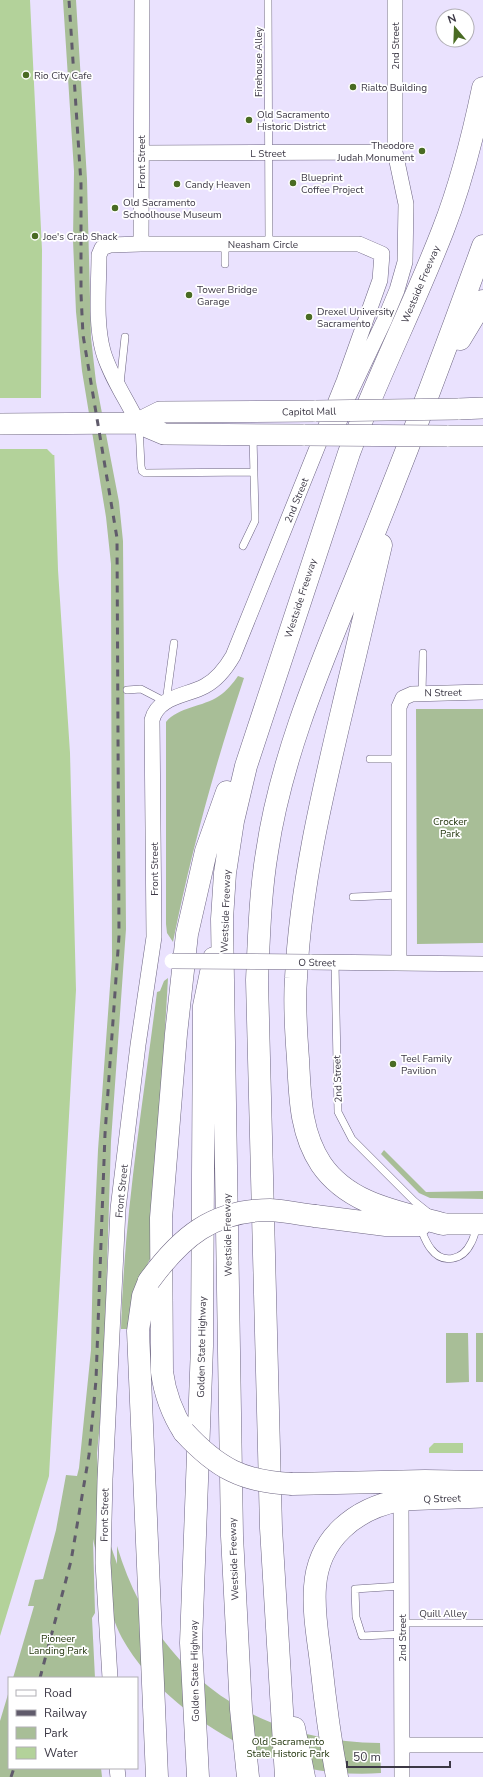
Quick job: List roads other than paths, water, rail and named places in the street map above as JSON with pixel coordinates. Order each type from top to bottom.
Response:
[{"type":"highway","name":"Westside Freeway","points":[[248,1777],[241,1709],[232,1536],[222,919],[225,873],[233,821],[246,766],[261,716],[348,453],[364,412],[420,289],[444,229],[462,174],[483,88]]},
{"type":"highway","points":[[286,1777],[271,1528],[257,980],[260,913],[267,851],[282,784],[318,671],[437,375],[483,246]]},
{"type":"highway","points":[[437,375],[483,301]]},
{"type":"highway","points":[[396,477],[324,785],[302,906],[296,979],[300,1096],[302,1117],[313,1149],[321,1164],[340,1185],[372,1204],[443,1224]]},
{"type":"highway","points":[[261,716],[232,778],[206,851],[187,934],[176,1034],[161,1218],[162,1372],[165,1394],[173,1414],[184,1432],[208,1457],[230,1470],[263,1481],[292,1484],[425,1481],[483,1482]]},
{"type":"highway","name":"Golden State Highway","points":[[198,1777],[191,1643],[202,1346],[204,1006],[222,919]]},
{"type":"highway","points":[[157,1777],[138,1332],[143,1296],[149,1281],[166,1258],[183,1240],[203,1226],[225,1216],[250,1211],[271,1210],[386,1225],[443,1224]]},
{"type":"highway","points":[[337,1777],[330,1744],[314,1603],[317,1571],[328,1546],[345,1525],[369,1508],[402,1500]]},
{"type":"highway","points":[[279,1652],[304,1777]]},
{"type":"highway","points":[[153,1680],[170,1777]]},
{"type":"main road","name":"Capitol Mall","points":[[138,423],[160,412],[483,408]]},
{"type":"main road","name":"Capitol Mall","points":[[0,424],[138,423],[164,434],[483,436]]},
{"type":"main road","points":[[443,1224],[480,1224]]},
{"type":"main road","name":"Q Street","points":[[402,1500],[483,1497]]},
{"type":"street","name":"Front Street","points":[[141,244],[142,0]]},
{"type":"street","name":"2nd Street","points":[[334,436],[343,410],[397,290],[404,262],[406,204],[395,152],[395,0]]},
{"type":"street","name":"L Street","points":[[142,153],[395,152]]},
{"type":"street","name":"Neasham Circle","points":[[141,244],[362,244],[382,254]]},
{"type":"street","points":[[138,423],[106,358],[101,341],[99,255],[102,248],[107,246],[141,244]]},
{"type":"street","name":"2nd Street","points":[[162,704],[206,686],[219,676],[233,656],[344,380],[380,280],[382,254]]},
{"type":"street","name":"N Street","points":[[398,759],[398,713],[404,698],[412,694],[422,693],[483,692]]},
{"type":"street","name":"Front Street","points":[[110,1677],[103,1538],[118,1209],[144,998],[154,937],[152,720],[162,704]]},
{"type":"street","points":[[398,759],[399,963]]},
{"type":"street","name":"O Street","points":[[151,961],[483,964]]},
{"type":"street","name":"2nd Street","points":[[402,1500],[402,1777]]},
{"type":"street","points":[[402,1745],[483,1745]]},
{"type":"lane","name":"Firehouse Alley","points":[[268,0],[269,244]]},
{"type":"lane","points":[[225,244],[225,264]]},
{"type":"lane","points":[[119,386],[125,337]]},
{"type":"lane","points":[[138,423],[141,466],[142,471],[145,473],[254,472]]},
{"type":"lane","points":[[243,546],[255,521],[253,435]]},
{"type":"lane","points":[[127,690],[141,689],[162,704],[174,642]]},
{"type":"lane","points":[[422,693],[423,653]]},
{"type":"lane","points":[[370,759],[398,759]]},
{"type":"lane","points":[[353,897],[399,895]]},
{"type":"lane","name":"2nd Street","points":[[335,963],[338,1112],[352,1139],[366,1154],[414,1201],[443,1224]]},
{"type":"lane","points":[[420,1225],[430,1248],[440,1257],[449,1259],[461,1257],[471,1244],[480,1224]]},
{"type":"lane","name":"Quill Alley","points":[[401,1586],[355,1589],[356,1617],[362,1636],[403,1629],[483,1624]]},
{"type":"water","points":[[0,0],[30,0],[42,250],[41,399],[54,445],[58,570],[70,753],[76,990],[49,1476],[0,1636]]},
{"type":"water","points":[[434,1443],[463,1443],[463,1453],[429,1453],[429,1448]]},
{"type":"railway","points":[[40,1677],[71,1561],[89,1455],[96,1380],[105,1134],[119,936],[117,538],[83,335],[81,294],[81,184],[69,0]]},
{"type":"railway","points":[[11,1777],[14,1769]]},
{"type":"place","name":"Rio City Cafe","points":[[26,75]]},
{"type":"place","name":"Rialto Building","points":[[353,87]]},
{"type":"place","name":"Old Sacramento Historic District","points":[[249,120]]},
{"type":"place","name":"Theodore Judah Monument","points":[[422,151]]},
{"type":"place","name":"Blueprint Coffee Project","points":[[293,183]]},
{"type":"place","name":"Candy Heaven","points":[[177,184]]},
{"type":"place","name":"Old Sacramento Schoolhouse Museum","points":[[115,208]]},
{"type":"place","name":"Joe's Crab Shack","points":[[35,236]]},
{"type":"place","name":"Tower Bridge Garage","points":[[189,295]]},
{"type":"place","name":"Drexel University Sacramento","points":[[309,317]]},
{"type":"place","name":"Teel Family Pavilion","points":[[393,1064]]},
{"type":"park label","name":"Crocker Park","points":[[450,826]]},
{"type":"park label","name":"Pioneer Landing Park","points":[[58,1644]]},
{"type":"park label","name":"Old Sacramento State Historic Park","points":[[288,1746]]}]
